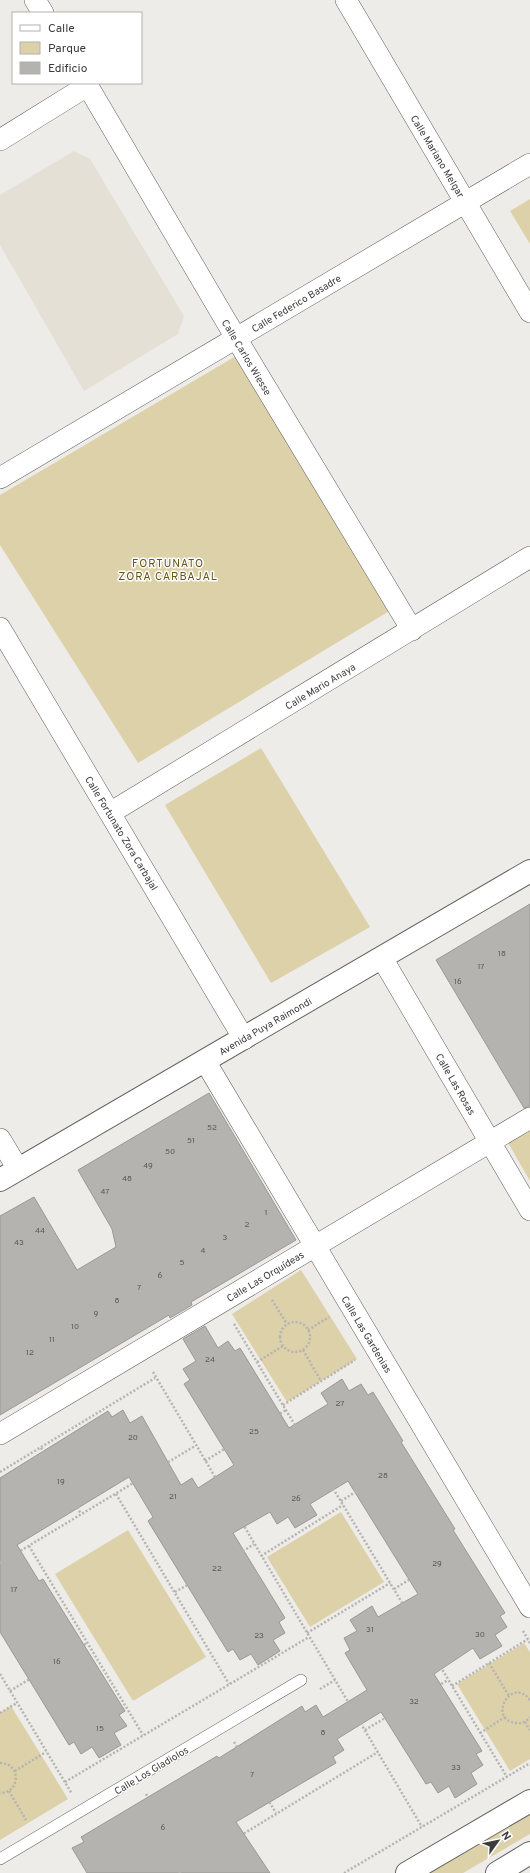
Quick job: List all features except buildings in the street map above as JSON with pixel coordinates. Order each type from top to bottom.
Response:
[{"type":"street","points":[[35,0],[42,12]]},
{"type":"street","name":"Calle Mariano Melgar","points":[[346,0],[530,312]]},
{"type":"street","points":[[0,140],[87,85]]},
{"type":"street","name":"Calle Carlos Wiesse","points":[[87,85],[236,338],[412,630]]},
{"type":"street","name":"Calle Federico Basadre","points":[[0,478],[530,164]]},
{"type":"street","name":"Calle Mario Anaya","points":[[110,813],[530,557]]},
{"type":"street","name":"Calle Fortunato Zora Carbajal","points":[[0,628],[244,1039]]},
{"type":"street","name":"Avenida Puya Raimondi","points":[[9,1174],[244,1039],[530,871]]},
{"type":"street","name":"Calle Las Rosas","points":[[382,958],[530,1210]]},
{"type":"street","name":"Calle Las Gardenias","points":[[205,1061],[530,1606]]},
{"type":"street","name":"Calle Las Orquídeas","points":[[0,1434],[530,1118]]},
{"type":"street","points":[[0,1139],[9,1174]]},
{"type":"street","points":[[407,1873],[530,1801]]},
{"type":"street","points":[[497,1873],[530,1853]]},
{"type":"lane","name":"Calle Los Gladiolos","points":[[0,1860],[301,1680]]},
{"type":"path","points":[[269,1295],[287,1324]]},
{"type":"path","points":[[308,1330],[333,1315]]},
{"type":"path","points":[[231,1319],[507,1777]]},
{"type":"path","points":[[290,1322],[300,1322],[308,1330],[310,1333],[309,1344],[303,1350],[291,1352],[283,1346],[280,1332],[290,1322]]},
{"type":"path","points":[[256,1362],[283,1346]]},
{"type":"path","points":[[303,1350],[321,1382]]},
{"type":"path","points":[[283,1405],[358,1358]]},
{"type":"path","points":[[151,1367],[155,1378],[195,1446],[422,1827]]},
{"type":"path","points":[[0,1472],[155,1378]]},
{"type":"path","points":[[263,1424],[286,1410]]},
{"type":"path","points":[[205,1461],[242,1438]]},
{"type":"path","points":[[0,1563],[195,1446]]},
{"type":"path","points":[[41,1448],[53,1469]]},
{"type":"path","points":[[396,1467],[416,1454]]},
{"type":"path","points":[[340,1501],[373,1482]]},
{"type":"path","points":[[67,1490],[81,1514]]},
{"type":"path","points":[[116,1494],[229,1684]]},
{"type":"path","points":[[261,1556],[343,1505]]},
{"type":"path","points":[[448,1556],[470,1543]]},
{"type":"path","points":[[226,1562],[254,1544]]},
{"type":"path","points":[[29,1546],[144,1735]]},
{"type":"path","points":[[394,1589],[425,1570]]},
{"type":"path","points":[[175,1592],[205,1575]]},
{"type":"path","points":[[307,1633],[390,1583]]},
{"type":"path","points":[[520,1626],[530,1643]]},
{"type":"path","points":[[65,1782],[309,1636]]},
{"type":"path","points":[[452,1686],[528,1639]]},
{"type":"path","points":[[67,1655],[87,1643]]},
{"type":"path","points":[[489,1662],[509,1696]]},
{"type":"path","points":[[10,1691],[46,1668]]},
{"type":"path","points":[[0,1674],[73,1797]]},
{"type":"path","points":[[424,1694],[448,1680]]},
{"type":"path","points":[[530,1700],[522,1694],[513,1694],[509,1696],[502,1708],[505,1717],[514,1723],[525,1722],[530,1717]]},
{"type":"path","points":[[0,1713],[17,1703]]},
{"type":"path","points":[[365,1730],[402,1708]]},
{"type":"path","points":[[480,1733],[505,1717]]},
{"type":"path","points":[[525,1722],[530,1730]]},
{"type":"path","points":[[232,1740],[246,1762]]},
{"type":"path","points":[[14,1771],[46,1752]]},
{"type":"path","points":[[179,1873],[378,1752]]},
{"type":"path","points":[[0,1763],[6,1763],[14,1771],[16,1780],[15,1784],[9,1791],[0,1793]]},
{"type":"path","points":[[344,1873],[530,1763]]},
{"type":"path","points":[[259,1785],[276,1813]]},
{"type":"path","points":[[9,1791],[29,1824]]},
{"type":"path","points":[[145,1792],[158,1813]]},
{"type":"path","points":[[171,1836],[189,1866]]},
{"type":"shaded area","points":[[74,151],[90,159],[184,316],[178,334],[84,391],[0,245],[0,195]]},
{"type":"green space","points":[[530,199],[530,244],[510,211]]},
{"type":"green space","points":[[236,356],[391,610],[138,763],[0,545],[0,495]]},
{"type":"green space","points":[[261,748],[370,927],[271,983],[165,805]]},
{"type":"green space","points":[[530,1128],[530,1181],[507,1141]]},
{"type":"green space","points":[[301,1270],[357,1359],[287,1402],[232,1314]]},
{"type":"green space","points":[[341,1512],[384,1582],[310,1627],[267,1557]]},
{"type":"green space","points":[[128,1530],[206,1657],[133,1701],[55,1574]]},
{"type":"green space","points":[[524,1643],[530,1652],[530,1759],[510,1771],[457,1684]]},
{"type":"green space","points":[[11,1706],[68,1799],[0,1840],[0,1713]]},
{"type":"green space","points":[[530,1815],[530,1834],[463,1873],[430,1873]]},
{"type":"district","name":"FORTUNATO ZORA CARBAJAL","points":[[168,569]]}]
